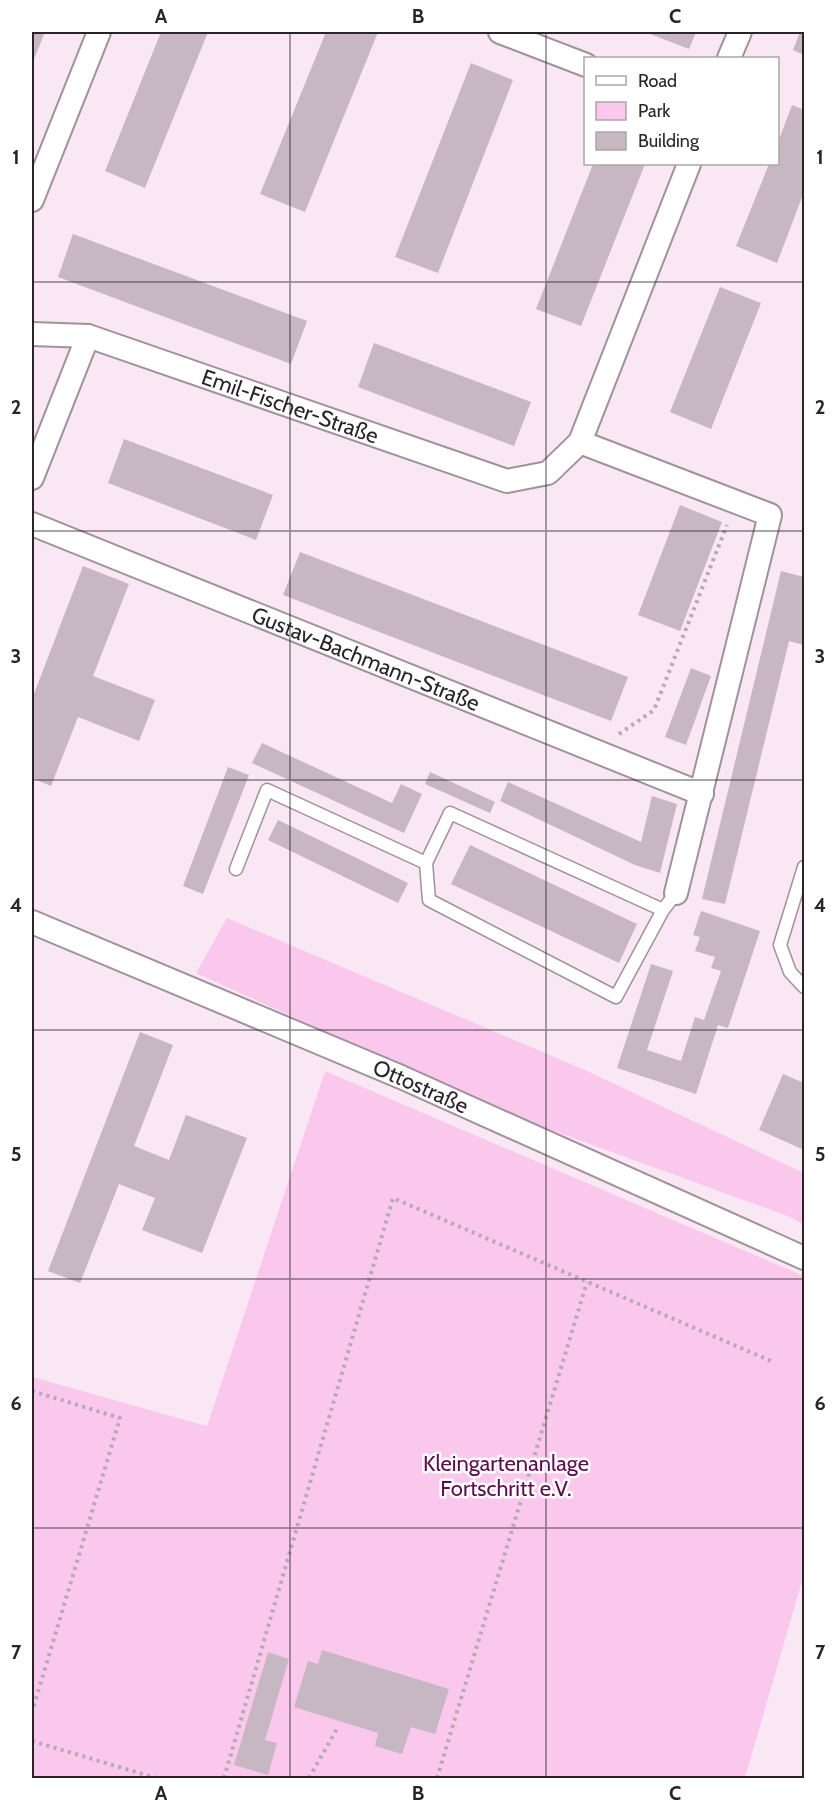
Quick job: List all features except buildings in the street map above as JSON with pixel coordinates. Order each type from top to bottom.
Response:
[{"type":"street","points":[[32,200],[99,32]]},
{"type":"street","points":[[500,32],[584,65]]},
{"type":"street","points":[[729,57],[740,32]]},
{"type":"street","points":[[670,902],[702,794],[770,515],[580,442],[689,165]]},
{"type":"street","name":"Emil-Fischer-Straße","points":[[32,334],[88,336],[507,481],[548,473],[580,442]]},
{"type":"street","points":[[32,478],[88,336]]},
{"type":"street","name":"Gustav-Bachmann-Straße","points":[[32,524],[702,794]]},
{"type":"street","name":"Ottostraße","points":[[32,922],[401,1077],[804,1258]]},
{"type":"lane","points":[[236,869],[267,790],[426,863]]},
{"type":"lane","points":[[450,813],[670,902],[616,997],[429,900],[426,863],[450,813]]},
{"type":"lane","points":[[804,867],[780,945],[790,972],[804,987]]},
{"type":"path","points":[[594,750],[654,710],[736,502]]},
{"type":"path","points":[[224,1779],[393,1198],[771,1361]]},
{"type":"path","points":[[437,1779],[587,1282]]},
{"type":"path","points":[[32,1391],[120,1418],[32,1712]]},
{"type":"path","points":[[309,1779],[338,1726]]},
{"type":"path","points":[[32,1741],[156,1779]]},
{"type":"green space","points":[[227,918],[585,1070],[804,1173],[804,1225],[790,1217],[502,1112],[196,973]]},
{"type":"green space","name":"Kleingartenanlage Fortschritt e.V.","points":[[325,1071],[804,1276],[804,1574],[745,1778],[32,1778],[32,1377],[207,1426]]}]
